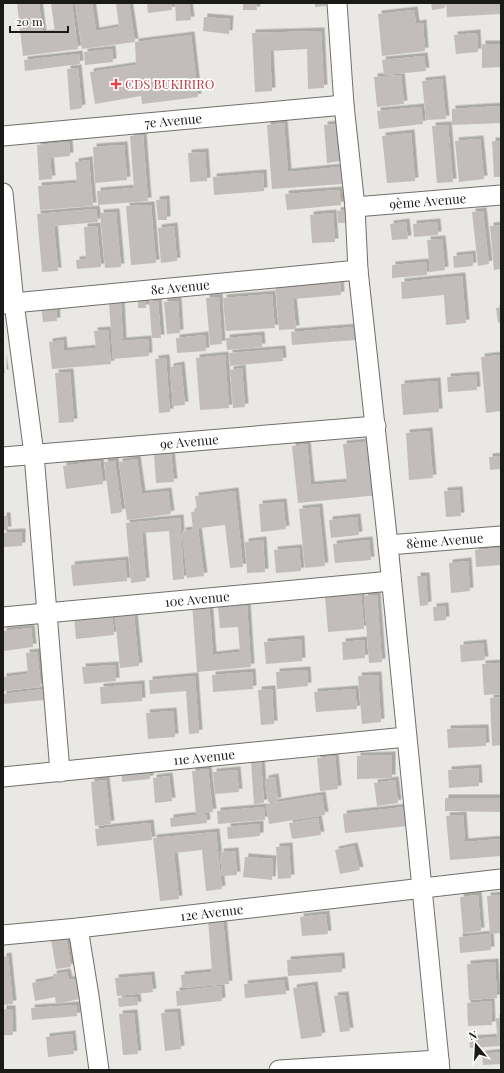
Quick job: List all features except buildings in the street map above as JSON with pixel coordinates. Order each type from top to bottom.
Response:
[{"type":"street","points":[[279,1070],[439,1065],[376,426],[358,270],[355,207],[344,105],[337,3]]},
{"type":"street","name":"7e Avenue","points":[[3,136],[344,105]]},
{"type":"street","points":[[3,193],[8,304],[34,454],[60,772]]},
{"type":"street","name":"9ème Avenue","points":[[355,207],[501,195]]},
{"type":"street","name":"8e Avenue","points":[[8,304],[358,270]]},
{"type":"street","name":"9e Avenue","points":[[3,457],[376,426]]},
{"type":"street","name":"8ème Avenue","points":[[388,545],[501,536]]},
{"type":"street","name":"10e Avenue","points":[[3,617],[391,581]]},
{"type":"street","name":"11e Avenue","points":[[3,777],[406,737]]},
{"type":"street","name":"12e Avenue","points":[[3,935],[78,928],[501,879]]},
{"type":"street","points":[[78,928],[99,1070]]},
{"type":"place","name":"CDS BUKIRIRO","points":[[116,84]]}]
